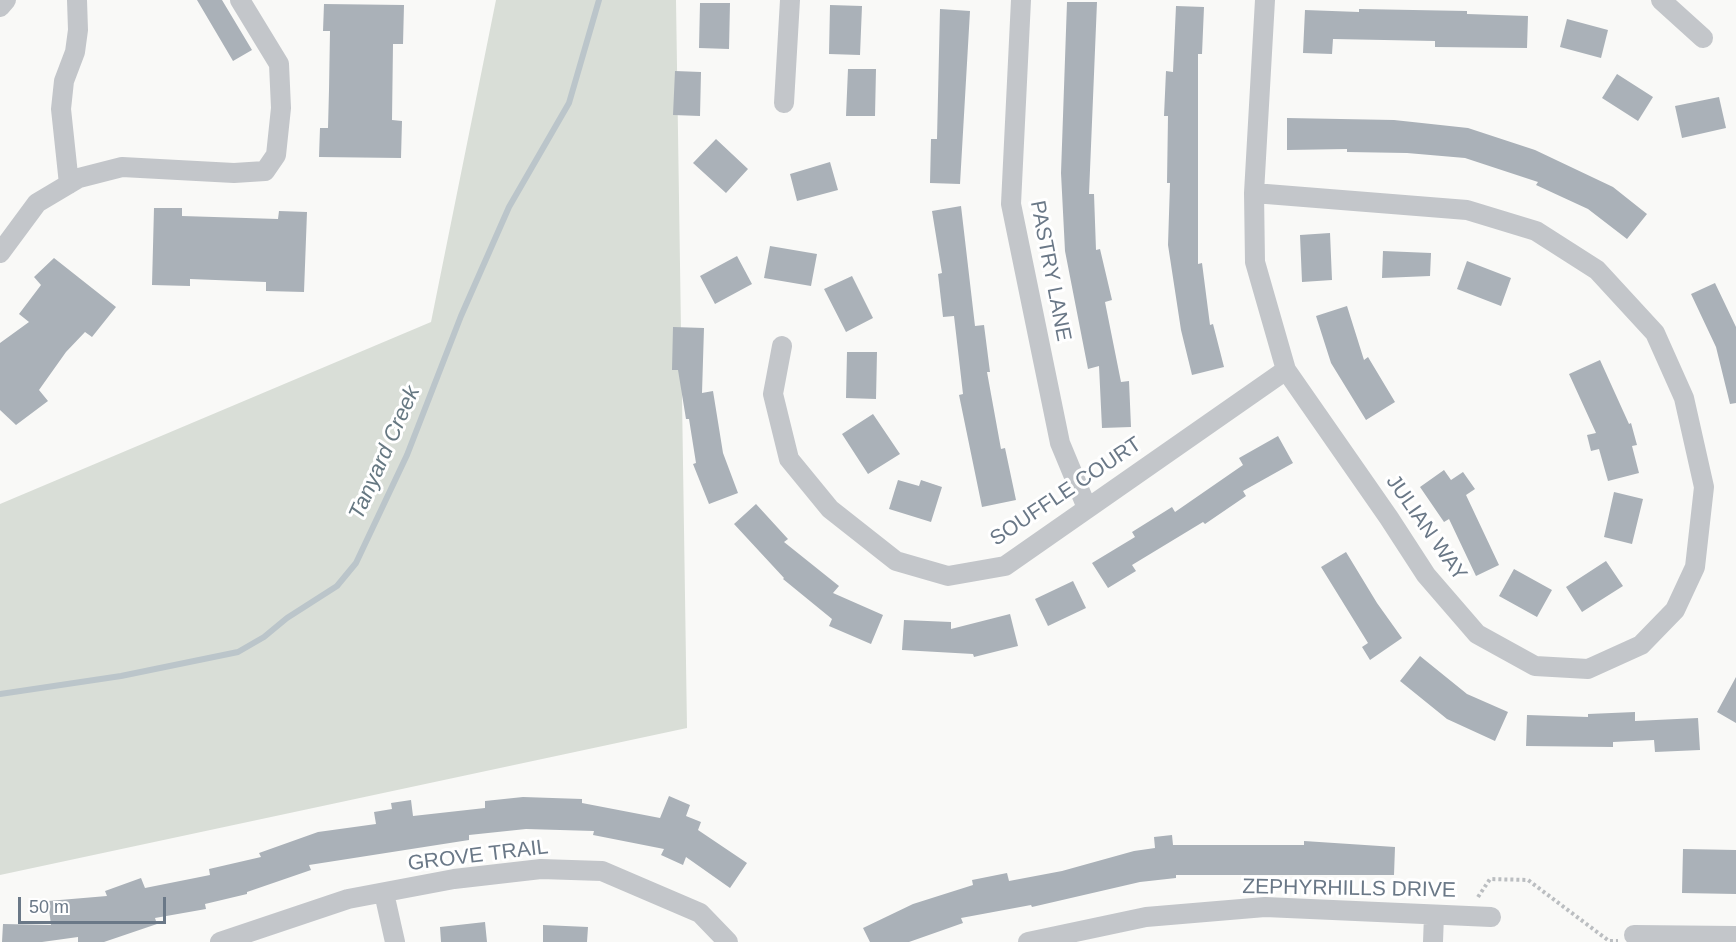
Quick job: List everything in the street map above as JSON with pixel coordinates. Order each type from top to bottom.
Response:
[{"type":"street","points":[[0,7],[6,0]]},
{"type":"street","points":[[69,184],[61,109],[64,81],[75,52],[78,30],[77,0]]},
{"type":"street","points":[[0,253],[37,203],[79,178],[122,167],[234,173],[265,171],[276,155],[281,108],[279,64],[240,0]]},
{"type":"street","points":[[784,103],[790,0]]},
{"type":"street","name":"PASTRY LANE","points":[[1022,0],[1011,204],[1060,443],[1087,508]]},
{"type":"street","name":"JULIAN WAY","points":[[1254,193],[1467,210],[1536,231],[1597,270],[1655,333],[1684,398],[1704,487],[1695,567],[1675,610],[1641,645],[1588,669],[1535,666],[1477,634],[1426,575],[1286,370],[1255,262],[1254,193],[1265,0]]},
{"type":"street","points":[[1661,0],[1703,38]]},
{"type":"street","name":"SOUFFLE COURT","points":[[782,346],[773,394],[789,459],[830,509],[896,561],[948,576],[1005,566],[1286,370]]},
{"type":"street","name":"GROVE TRAIL","points":[[220,942],[348,899],[454,879],[542,869],[602,871],[700,913],[728,942]]},
{"type":"street","points":[[384,893],[395,942]]},
{"type":"street","name":"ZEPHYRHILLS DRIVE","points":[[1028,942],[1146,917],[1265,908],[1482,917]]},
{"type":"street","points":[[1433,942],[1434,915]]},
{"type":"street","points":[[1627,938],[1736,936]]},
{"type":"path","points":[[1482,917],[1474,904],[1490,879],[1528,880],[1610,941],[1627,938]]},
{"type":"shaded area","points":[[496,0],[676,0],[687,728],[0,875],[0,504],[431,322]]},
{"type":"building","points":[[197,0],[222,0],[252,50],[233,61]]},
{"type":"building","points":[[1067,2],[1097,2],[1089,194],[1094,194],[1096,250],[1100,249],[1112,300],[1105,302],[1121,382],[1129,381],[1131,427],[1102,428],[1099,366],[1088,369],[1065,251],[1061,173]]},
{"type":"building","points":[[700,3],[730,3],[729,49],[699,48]]},
{"type":"building","points":[[324,4],[404,5],[403,44],[393,44],[392,120],[402,121],[401,158],[319,157],[320,128],[328,128],[330,31],[323,31]]},
{"type":"building","points":[[830,5],[862,6],[860,55],[829,54]]},
{"type":"building","points":[[1176,6],[1204,7],[1202,54],[1198,54],[1198,264],[1202,263],[1210,325],[1213,324],[1224,367],[1192,375],[1181,330],[1168,245],[1170,183],[1167,183],[1168,116],[1164,116],[1166,71],[1173,72]]},
{"type":"building","points":[[940,9],[970,11],[960,184],[930,183],[931,139],[937,139]]},
{"type":"building","points":[[1359,9],[1467,11],[1467,14],[1528,16],[1527,48],[1435,47],[1435,41],[1333,39],[1332,54],[1303,53],[1305,10],[1359,12]]},
{"type":"building","points":[[1567,19],[1608,30],[1601,58],[1560,47]]},
{"type":"building","points":[[848,69],[876,69],[875,116],[846,116]]},
{"type":"building","points":[[675,71],[701,72],[700,116],[673,115]]},
{"type":"building","points":[[1617,74],[1653,97],[1638,121],[1602,98]]},
{"type":"building","points":[[1719,97],[1726,128],[1682,138],[1675,106]]},
{"type":"building","points":[[1287,118],[1394,120],[1468,128],[1535,150],[1613,187],[1647,214],[1627,239],[1588,209],[1536,185],[1538,182],[1465,158],[1407,153],[1347,152],[1347,149],[1287,150]]},
{"type":"building","points":[[716,139],[748,169],[726,193],[693,163]]},
{"type":"building","points":[[830,162],[838,190],[797,201],[790,174]]},
{"type":"building","points":[[961,206],[975,326],[984,325],[990,372],[987,372],[1001,449],[1005,448],[1016,500],[982,507],[959,395],[963,394],[954,316],[943,317],[938,274],[942,273],[932,211]]},
{"type":"building","points":[[154,208],[182,208],[182,216],[278,219],[279,211],[307,212],[304,292],[266,291],[266,282],[190,279],[190,286],[152,285]]},
{"type":"building","points":[[1330,233],[1332,280],[1302,282],[1300,235]]},
{"type":"building","points":[[770,246],[817,254],[811,286],[764,278]]},
{"type":"building","points":[[1383,251],[1431,253],[1430,276],[1382,278]]},
{"type":"building","points":[[737,256],[752,284],[715,304],[700,276]]},
{"type":"building","points":[[54,258],[116,307],[92,337],[85,332],[66,352],[39,390],[48,401],[16,425],[0,410],[0,343],[29,322],[19,314],[41,285],[34,277]]},
{"type":"building","points":[[1467,261],[1511,278],[1501,306],[1457,289]]},
{"type":"building","points":[[852,276],[873,318],[846,332],[824,289]]},
{"type":"building","points":[[1715,283],[1736,327],[1736,403],[1730,404],[1716,347],[1691,294]]},
{"type":"building","points":[[1347,306],[1364,360],[1368,357],[1395,402],[1366,420],[1331,363],[1316,316]]},
{"type":"building","points":[[673,327],[704,328],[702,393],[713,391],[723,453],[738,493],[709,504],[693,464],[696,463],[689,419],[686,419],[678,370],[672,370]]},
{"type":"building","points":[[847,352],[877,352],[876,399],[846,398]]},
{"type":"building","points":[[1600,360],[1629,424],[1631,423],[1637,445],[1632,446],[1639,473],[1608,481],[1599,449],[1591,451],[1587,435],[1596,433],[1569,374]]},
{"type":"building","points":[[873,414],[900,454],[868,474],[842,434]]},
{"type":"building","points":[[1278,436],[1293,463],[1243,491],[1246,496],[1205,524],[1203,522],[1132,565],[1136,571],[1108,588],[1092,563],[1135,537],[1132,532],[1172,507],[1175,512],[1243,465],[1239,458]]},
{"type":"building","points":[[1444,470],[1451,480],[1463,472],[1475,489],[1466,495],[1499,565],[1476,576],[1449,519],[1444,522],[1420,487]]},
{"type":"building","points":[[898,480],[919,486],[921,480],[942,487],[931,522],[889,509]]},
{"type":"building","points":[[1614,492],[1643,499],[1632,544],[1604,537]]},
{"type":"building","points":[[756,504],[788,539],[784,542],[839,586],[833,593],[883,615],[871,644],[829,626],[832,619],[783,579],[734,524]]},
{"type":"building","points":[[1346,552],[1377,603],[1402,638],[1370,660],[1362,647],[1368,643],[1321,567]]},
{"type":"building","points":[[1606,561],[1623,586],[1582,612],[1566,587]]},
{"type":"building","points":[[1514,569],[1552,590],[1537,617],[1499,596]]},
{"type":"building","points":[[1073,581],[1086,608],[1048,626],[1035,599]]},
{"type":"building","points":[[1010,614],[1018,646],[974,657],[973,654],[902,650],[904,620],[951,622],[951,629]]},
{"type":"building","points":[[1420,656],[1467,694],[1508,712],[1495,741],[1447,719],[1400,681]]},
{"type":"building","points":[[1736,677],[1736,723],[1717,712]]},
{"type":"building","points":[[1635,712],[1635,721],[1698,718],[1700,750],[1655,752],[1654,740],[1613,742],[1613,747],[1526,746],[1527,715],[1588,717],[1588,714]]},
{"type":"building","points":[[669,796],[690,805],[686,816],[701,822],[698,830],[747,863],[730,888],[686,857],[683,865],[661,855],[664,849],[593,835],[594,831],[526,829],[469,835],[469,840],[309,865],[311,870],[247,892],[247,894],[205,904],[206,909],[155,918],[157,924],[104,942],[78,942],[78,937],[42,942],[2,942],[3,924],[51,925],[48,901],[107,896],[105,891],[141,878],[145,888],[210,875],[209,869],[261,857],[259,853],[318,832],[376,824],[374,812],[392,809],[391,803],[411,800],[413,816],[485,808],[485,801],[523,797],[582,799],[582,803],[660,818]]},
{"type":"building","points":[[1172,835],[1173,845],[1304,845],[1304,841],[1395,847],[1394,875],[1176,875],[1176,878],[1140,882],[1032,907],[1031,905],[961,918],[963,923],[909,942],[870,942],[863,928],[913,904],[973,885],[972,880],[1007,873],[1009,881],[1062,871],[1134,851],[1155,848],[1154,837]]},
{"type":"building","points":[[1683,849],[1736,850],[1736,894],[1682,893]]},
{"type":"building","points":[[485,922],[487,942],[441,942],[440,927]]},
{"type":"building","points":[[543,925],[588,927],[587,942],[543,942]]},
{"type":"waterway","name":"Tanyard Creek","points":[[0,694],[121,676],[238,652],[264,637],[287,618],[337,586],[356,563],[407,455],[461,316],[509,207],[569,103],[599,0]]}]
